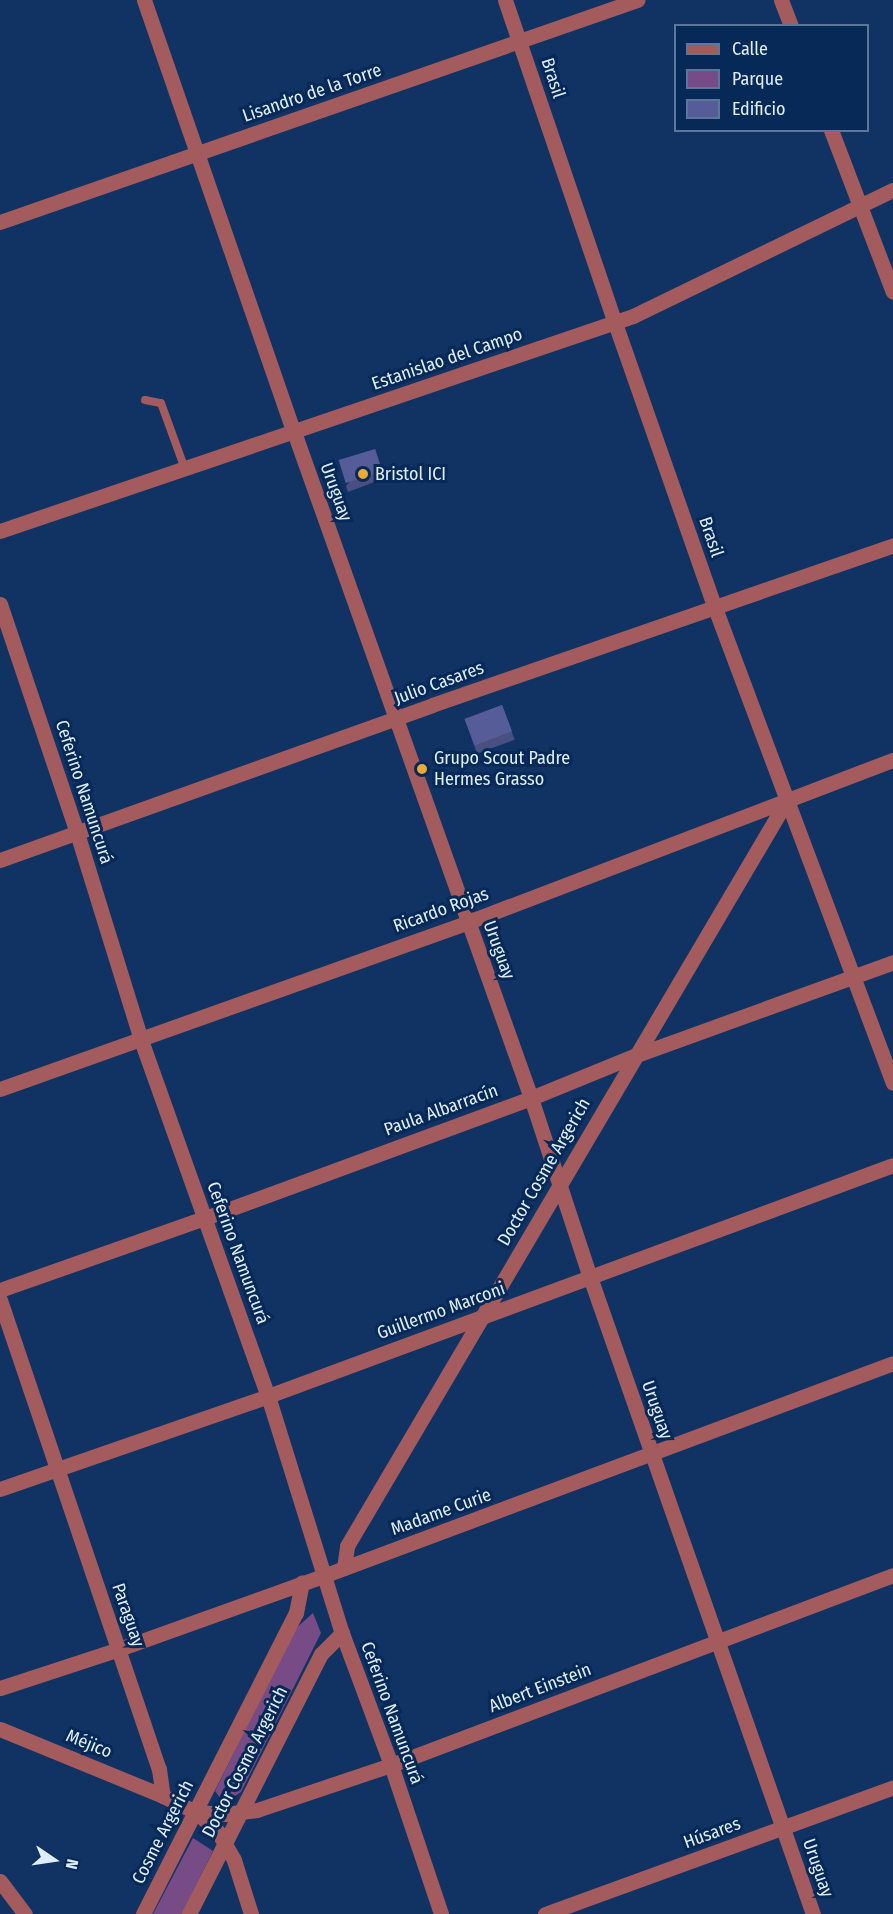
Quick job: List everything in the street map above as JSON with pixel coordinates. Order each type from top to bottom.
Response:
[{"type":"street","name":"Uruguay","points":[[144,0],[294,432],[531,1098],[590,1277],[813,1914]]},
{"type":"street","name":"Brasil","points":[[505,0],[715,608],[893,1083]]},
{"type":"street","name":"Lisandro de la Torre","points":[[0,222],[637,0]]},
{"type":"street","points":[[781,0],[790,24]]},
{"type":"street","points":[[832,132],[893,292]]},
{"type":"street","name":"Estanislao del Campo","points":[[0,531],[615,323],[893,190]]},
{"type":"street","name":"Julio Casares","points":[[0,860],[893,545]]},
{"type":"street","name":"Ceferino Namuncurá","points":[[0,604],[77,832],[141,1040],[268,1396],[342,1633],[391,1765],[441,1914]]},
{"type":"street","name":"Ricardo Rojas","points":[[0,1089],[468,922],[893,760]]},
{"type":"street","name":"Doctor Cosme Argerich","points":[[344,1568],[347,1546],[787,800]]},
{"type":"street","name":"Paula Albarracín","points":[[0,1290],[206,1218],[531,1098],[634,1056],[893,962]]},
{"type":"street","name":"Guillermo Marconi","points":[[0,1489],[268,1396],[893,1165]]},
{"type":"street","name":"Paraguay","points":[[0,1300],[159,1769],[163,1796]]},
{"type":"street","name":"Madame Curie","points":[[0,1688],[119,1649],[323,1576],[652,1455],[893,1363]]},
{"type":"street","name":"Albert Einstein","points":[[196,1812],[242,1813],[391,1765],[893,1575]]},
{"type":"street","name":"Doctor Cosme Argerich","points":[[218,1768],[296,1613],[302,1583]]},
{"type":"street","name":"Doctor Cosme Argerich","points":[[189,1914],[321,1654],[342,1633]]},
{"type":"street","name":"Méjico","points":[[0,1729],[163,1796]]},
{"type":"street","name":"Cosme Argerich","points":[[143,1914],[218,1768]]},
{"type":"street","name":"Húsares","points":[[545,1914],[893,1788]]},
{"type":"street","points":[[163,1796],[196,1812],[218,1832],[234,1860],[251,1914]]},
{"type":"street","points":[[1,1886],[25,1914]]},
{"type":"lane","points":[[145,400],[161,402],[185,469]]},
{"type":"green space","points":[[313,1613],[321,1633],[241,1792],[224,1803],[215,1791],[294,1630]]},
{"type":"green space","points":[[193,1838],[213,1851],[182,1914],[153,1914]]},
{"type":"building","name":"Bristol ICI","points":[[375,449],[382,472],[346,483],[339,460]]},
{"type":"building","points":[[502,705],[512,731],[475,745],[465,719]]},
{"type":"place","name":"Bristol ICI","points":[[363,474]]},
{"type":"place","name":"Grupo Scout Padre Hermes Grasso","points":[[422,769]]}]
